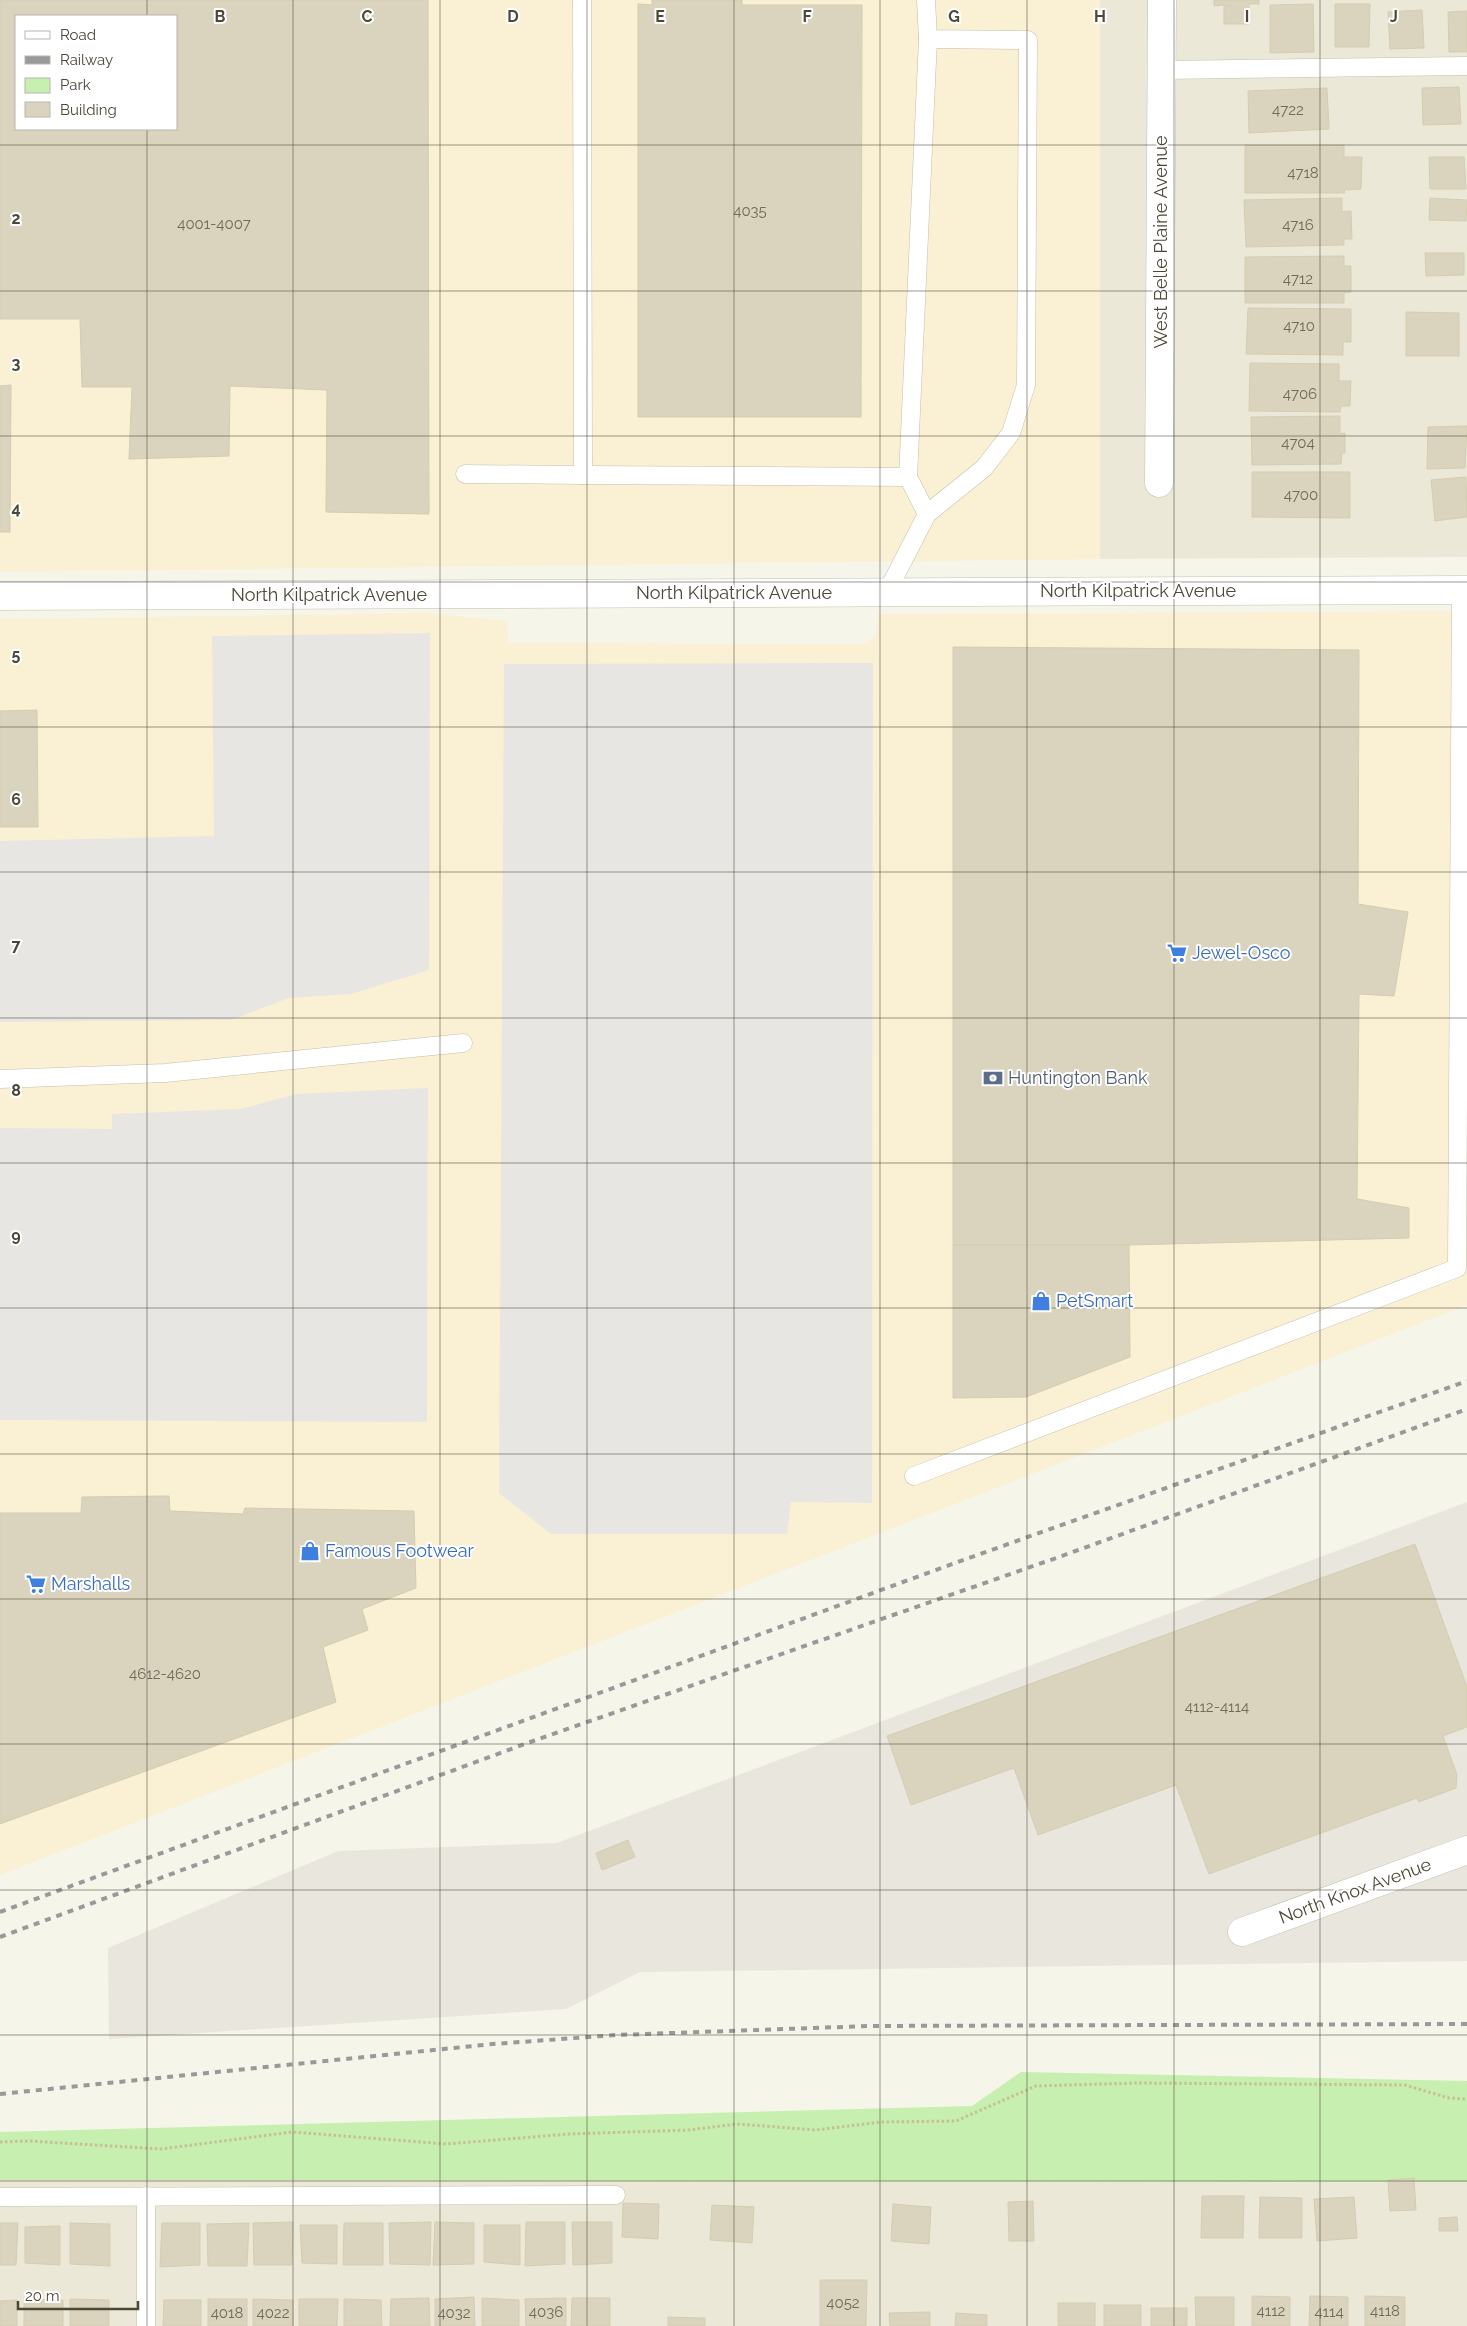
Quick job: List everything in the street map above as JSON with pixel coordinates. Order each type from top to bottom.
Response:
[{"type":"street","name":"West Belle Plaine Avenue","points":[[1159,483],[1162,0]]},
{"type":"street","name":"North Kilpatrick Avenue","points":[[0,596],[1464,590]]},
{"type":"street","name":"North Knox Avenue","points":[[1242,1932],[1467,1850]]},
{"type":"lane","points":[[582,0],[583,475]]},
{"type":"lane","points":[[926,0],[928,39],[908,476],[927,514]]},
{"type":"lane","points":[[888,592],[927,514],[984,468],[1011,433],[1026,385],[1028,40],[928,39]]},
{"type":"lane","points":[[1162,70],[1467,66]]},
{"type":"lane","points":[[465,474],[908,476]]},
{"type":"lane","points":[[914,1476],[1457,1268],[1464,590]]},
{"type":"lane","points":[[0,1079],[165,1074],[463,1042]]},
{"type":"lane","points":[[0,2197],[616,2195]]},
{"type":"lane","points":[[146,2196],[146,2326]]},
{"type":"path","points":[[0,2142],[29,2141],[160,2149],[292,2132],[446,2144],[569,2134],[690,2130],[737,2124],[816,2130],[881,2122],[956,2120],[1036,2086],[1119,2084],[1405,2085],[1449,2098],[1467,2099]]},
{"type":"shaded area","points":[[0,0],[1100,0],[1100,559],[0,572]]},
{"type":"shaded area","points":[[1100,0],[1467,0],[1467,557],[1100,559]]},
{"type":"shaded area","points":[[1467,611],[1467,1305],[0,1875],[0,619],[425,613],[507,621],[508,643],[865,644],[877,634],[878,614]]},
{"type":"shaded area","points":[[430,633],[429,970],[351,994],[289,998],[231,1020],[0,1022],[0,841],[214,836],[212,636]]},
{"type":"shaded area","points":[[873,663],[872,1503],[791,1502],[787,1534],[551,1534],[499,1493],[504,664]]},
{"type":"shaded area","points":[[428,1088],[427,1422],[0,1420],[0,1128],[112,1129],[112,1114],[241,1109],[296,1094]]},
{"type":"shaded area","points":[[1467,1502],[1467,1961],[640,1972],[566,2009],[109,2039],[108,1948],[338,1851],[557,1843]]},
{"type":"shaded area","points":[[0,2180],[1467,2182],[1467,2326],[0,2326]]},
{"type":"green space","points":[[1021,2072],[1467,2081],[1467,2182],[0,2180],[0,2132],[972,2106]]},
{"type":"building","points":[[0,0],[428,0],[429,514],[326,512],[327,390],[230,386],[229,456],[129,459],[132,387],[82,387],[80,319],[0,319]]},
{"type":"building","points":[[652,0],[742,0],[742,5],[862,5],[861,417],[638,417],[638,4],[652,5]]},
{"type":"building","points":[[1214,0],[1259,0],[1259,4],[1249,4],[1249,24],[1224,24],[1224,5],[1214,6]]},
{"type":"building","points":[[1313,4],[1314,52],[1270,53],[1270,5]]},
{"type":"building","points":[[1335,4],[1370,4],[1369,47],[1335,47]]},
{"type":"building","points":[[1422,10],[1424,48],[1390,49],[1388,12]]},
{"type":"building","points":[[1467,11],[1467,52],[1449,52],[1448,12]]},
{"type":"building","points":[[1459,87],[1461,124],[1423,125],[1422,88]]},
{"type":"building","points":[[1327,88],[1329,129],[1249,133],[1248,91]]},
{"type":"building","points":[[1245,145],[1344,145],[1344,157],[1362,157],[1361,189],[1344,190],[1345,193],[1245,193]]},
{"type":"building","points":[[1429,157],[1464,157],[1466,189],[1430,189]]},
{"type":"building","points":[[1342,198],[1342,212],[1351,211],[1352,239],[1344,239],[1344,245],[1246,247],[1244,200]]},
{"type":"building","points":[[1430,198],[1467,200],[1466,221],[1429,220]]},
{"type":"building","points":[[1425,253],[1464,253],[1464,275],[1426,276]]},
{"type":"building","points":[[1344,256],[1344,266],[1351,266],[1351,292],[1344,293],[1344,303],[1245,303],[1245,257]]},
{"type":"building","points":[[1248,308],[1351,309],[1351,342],[1343,342],[1343,355],[1246,354]]},
{"type":"building","points":[[1406,312],[1459,313],[1459,356],[1406,356]]},
{"type":"building","points":[[1250,363],[1339,364],[1339,381],[1351,381],[1350,406],[1341,406],[1340,412],[1249,411]]},
{"type":"building","points":[[11,385],[10,532],[0,532],[0,386]]},
{"type":"building","points":[[1340,416],[1340,434],[1345,433],[1345,453],[1342,453],[1341,464],[1252,465],[1251,417]]},
{"type":"building","points":[[1467,426],[1465,468],[1427,469],[1428,427]]},
{"type":"building","points":[[1252,472],[1350,472],[1350,518],[1252,517]]},
{"type":"building","points":[[1466,477],[1467,517],[1435,521],[1431,480]]},
{"type":"building","name":"Jewel-Osco","points":[[953,647],[1359,650],[1358,904],[1408,912],[1394,996],[1359,994],[1357,1199],[1409,1208],[1409,1238],[1129,1245],[953,1245]]},
{"type":"building","points":[[37,710],[38,827],[0,827],[0,711]]},
{"type":"building","name":"PetSmart","points":[[953,1245],[1129,1245],[1130,1357],[1026,1397],[953,1398]]},
{"type":"building","points":[[169,1496],[170,1511],[243,1514],[245,1508],[414,1511],[416,1588],[362,1609],[368,1630],[323,1647],[336,1702],[0,1824],[0,1513],[81,1513],[82,1497]]},
{"type":"building","points":[[1415,1544],[1467,1687],[1467,1727],[1443,1736],[1457,1775],[1456,1788],[1419,1802],[1417,1798],[1209,1874],[1176,1785],[1038,1835],[1014,1768],[911,1805],[887,1736]]},
{"type":"building","points":[[628,1840],[635,1857],[602,1870],[596,1853]]},
{"type":"building","points":[[1414,2178],[1416,2210],[1390,2211],[1388,2180]]},
{"type":"building","points":[[1202,2196],[1244,2196],[1243,2238],[1201,2238]]},
{"type":"building","points":[[1260,2197],[1302,2198],[1302,2238],[1259,2238]]},
{"type":"building","points":[[1354,2197],[1357,2238],[1317,2241],[1314,2199]]},
{"type":"building","points":[[1033,2201],[1034,2241],[1009,2241],[1008,2202]]},
{"type":"building","points":[[623,2203],[659,2204],[658,2239],[622,2237]]},
{"type":"building","points":[[893,2204],[931,2207],[929,2244],[891,2241]]},
{"type":"building","points":[[712,2205],[754,2207],[752,2243],[710,2240]]},
{"type":"building","points":[[1457,2217],[1458,2231],[1439,2231],[1439,2218]]},
{"type":"building","points":[[293,2222],[292,2265],[254,2265],[253,2223]]},
{"type":"building","points":[[431,2222],[430,2265],[390,2264],[389,2223]]},
{"type":"building","points":[[435,2222],[474,2223],[474,2264],[433,2265]]},
{"type":"building","points":[[526,2222],[565,2222],[565,2264],[525,2266]]},
{"type":"building","points":[[572,2222],[612,2222],[612,2263],[573,2265]]},
{"type":"building","points":[[0,2223],[18,2223],[16,2265],[0,2265]]},
{"type":"building","points":[[70,2223],[110,2224],[110,2266],[70,2264]]},
{"type":"building","points":[[162,2223],[200,2223],[200,2265],[160,2267]]},
{"type":"building","points":[[249,2223],[247,2266],[208,2266],[207,2224]]},
{"type":"building","points":[[344,2223],[383,2223],[383,2265],[343,2265]]},
{"type":"building","points":[[300,2225],[337,2225],[337,2264],[302,2263]]},
{"type":"building","points":[[484,2225],[520,2225],[520,2265],[484,2262]]},
{"type":"building","points":[[60,2226],[60,2265],[25,2263],[25,2227]]},
{"type":"building","points":[[820,2280],[867,2280],[866,2326],[820,2326]]},
{"type":"building","points":[[1252,2296],[1290,2297],[1290,2326],[1252,2326]]},
{"type":"building","points":[[1310,2296],[1348,2297],[1348,2326],[1309,2326]]},
{"type":"building","points":[[1365,2296],[1405,2297],[1405,2326],[1365,2326]]},
{"type":"building","points":[[474,2297],[475,2326],[435,2326],[435,2299]]},
{"type":"building","points":[[1195,2297],[1234,2297],[1234,2326],[1196,2326]]},
{"type":"building","points":[[429,2298],[430,2326],[390,2326],[391,2299]]},
{"type":"building","points":[[482,2298],[519,2300],[519,2326],[482,2326]]},
{"type":"building","points":[[566,2298],[566,2326],[526,2326],[525,2299]]},
{"type":"building","points":[[572,2298],[610,2298],[610,2326],[571,2326]]},
{"type":"building","points":[[24,2299],[63,2300],[63,2326],[24,2326]]},
{"type":"building","points":[[70,2299],[109,2300],[109,2326],[70,2326]]},
{"type":"building","points":[[208,2299],[247,2299],[247,2326],[208,2326]]},
{"type":"building","points":[[253,2299],[293,2300],[293,2326],[253,2326]]},
{"type":"building","points":[[299,2299],[338,2299],[337,2326],[299,2326]]},
{"type":"building","points":[[344,2299],[381,2300],[382,2326],[344,2326]]},
{"type":"building","points":[[17,2300],[17,2326],[0,2326],[0,2301]]},
{"type":"building","points":[[164,2300],[201,2300],[201,2326],[163,2326]]},
{"type":"building","points":[[1058,2303],[1095,2303],[1095,2326],[1058,2326]]},
{"type":"building","points":[[1104,2305],[1141,2305],[1141,2326],[1104,2326]]},
{"type":"building","points":[[1151,2308],[1187,2308],[1187,2326],[1151,2326]]},
{"type":"building","points":[[930,2312],[930,2326],[890,2326],[889,2313]]},
{"type":"building","points":[[956,2313],[987,2315],[987,2326],[955,2326]]},
{"type":"building","points":[[668,2317],[705,2318],[705,2326],[668,2326]]},
{"type":"railway","points":[[0,1912],[966,1559],[1467,1381]]},
{"type":"railway","points":[[0,1937],[533,1741],[1059,1557],[1467,1409]]},
{"type":"railway","points":[[0,2094],[493,2044],[616,2035],[869,2026],[1467,2024]]},
{"type":"place","name":"Jewel-Osco","points":[[1177,953]]},
{"type":"place","name":"Huntington Bank","points":[[993,1078]]},
{"type":"place","name":"PetSmart","points":[[1041,1301]]},
{"type":"place","name":"Famous Footwear","points":[[310,1551]]},
{"type":"place","name":"Marshalls","points":[[36,1584]]}]
